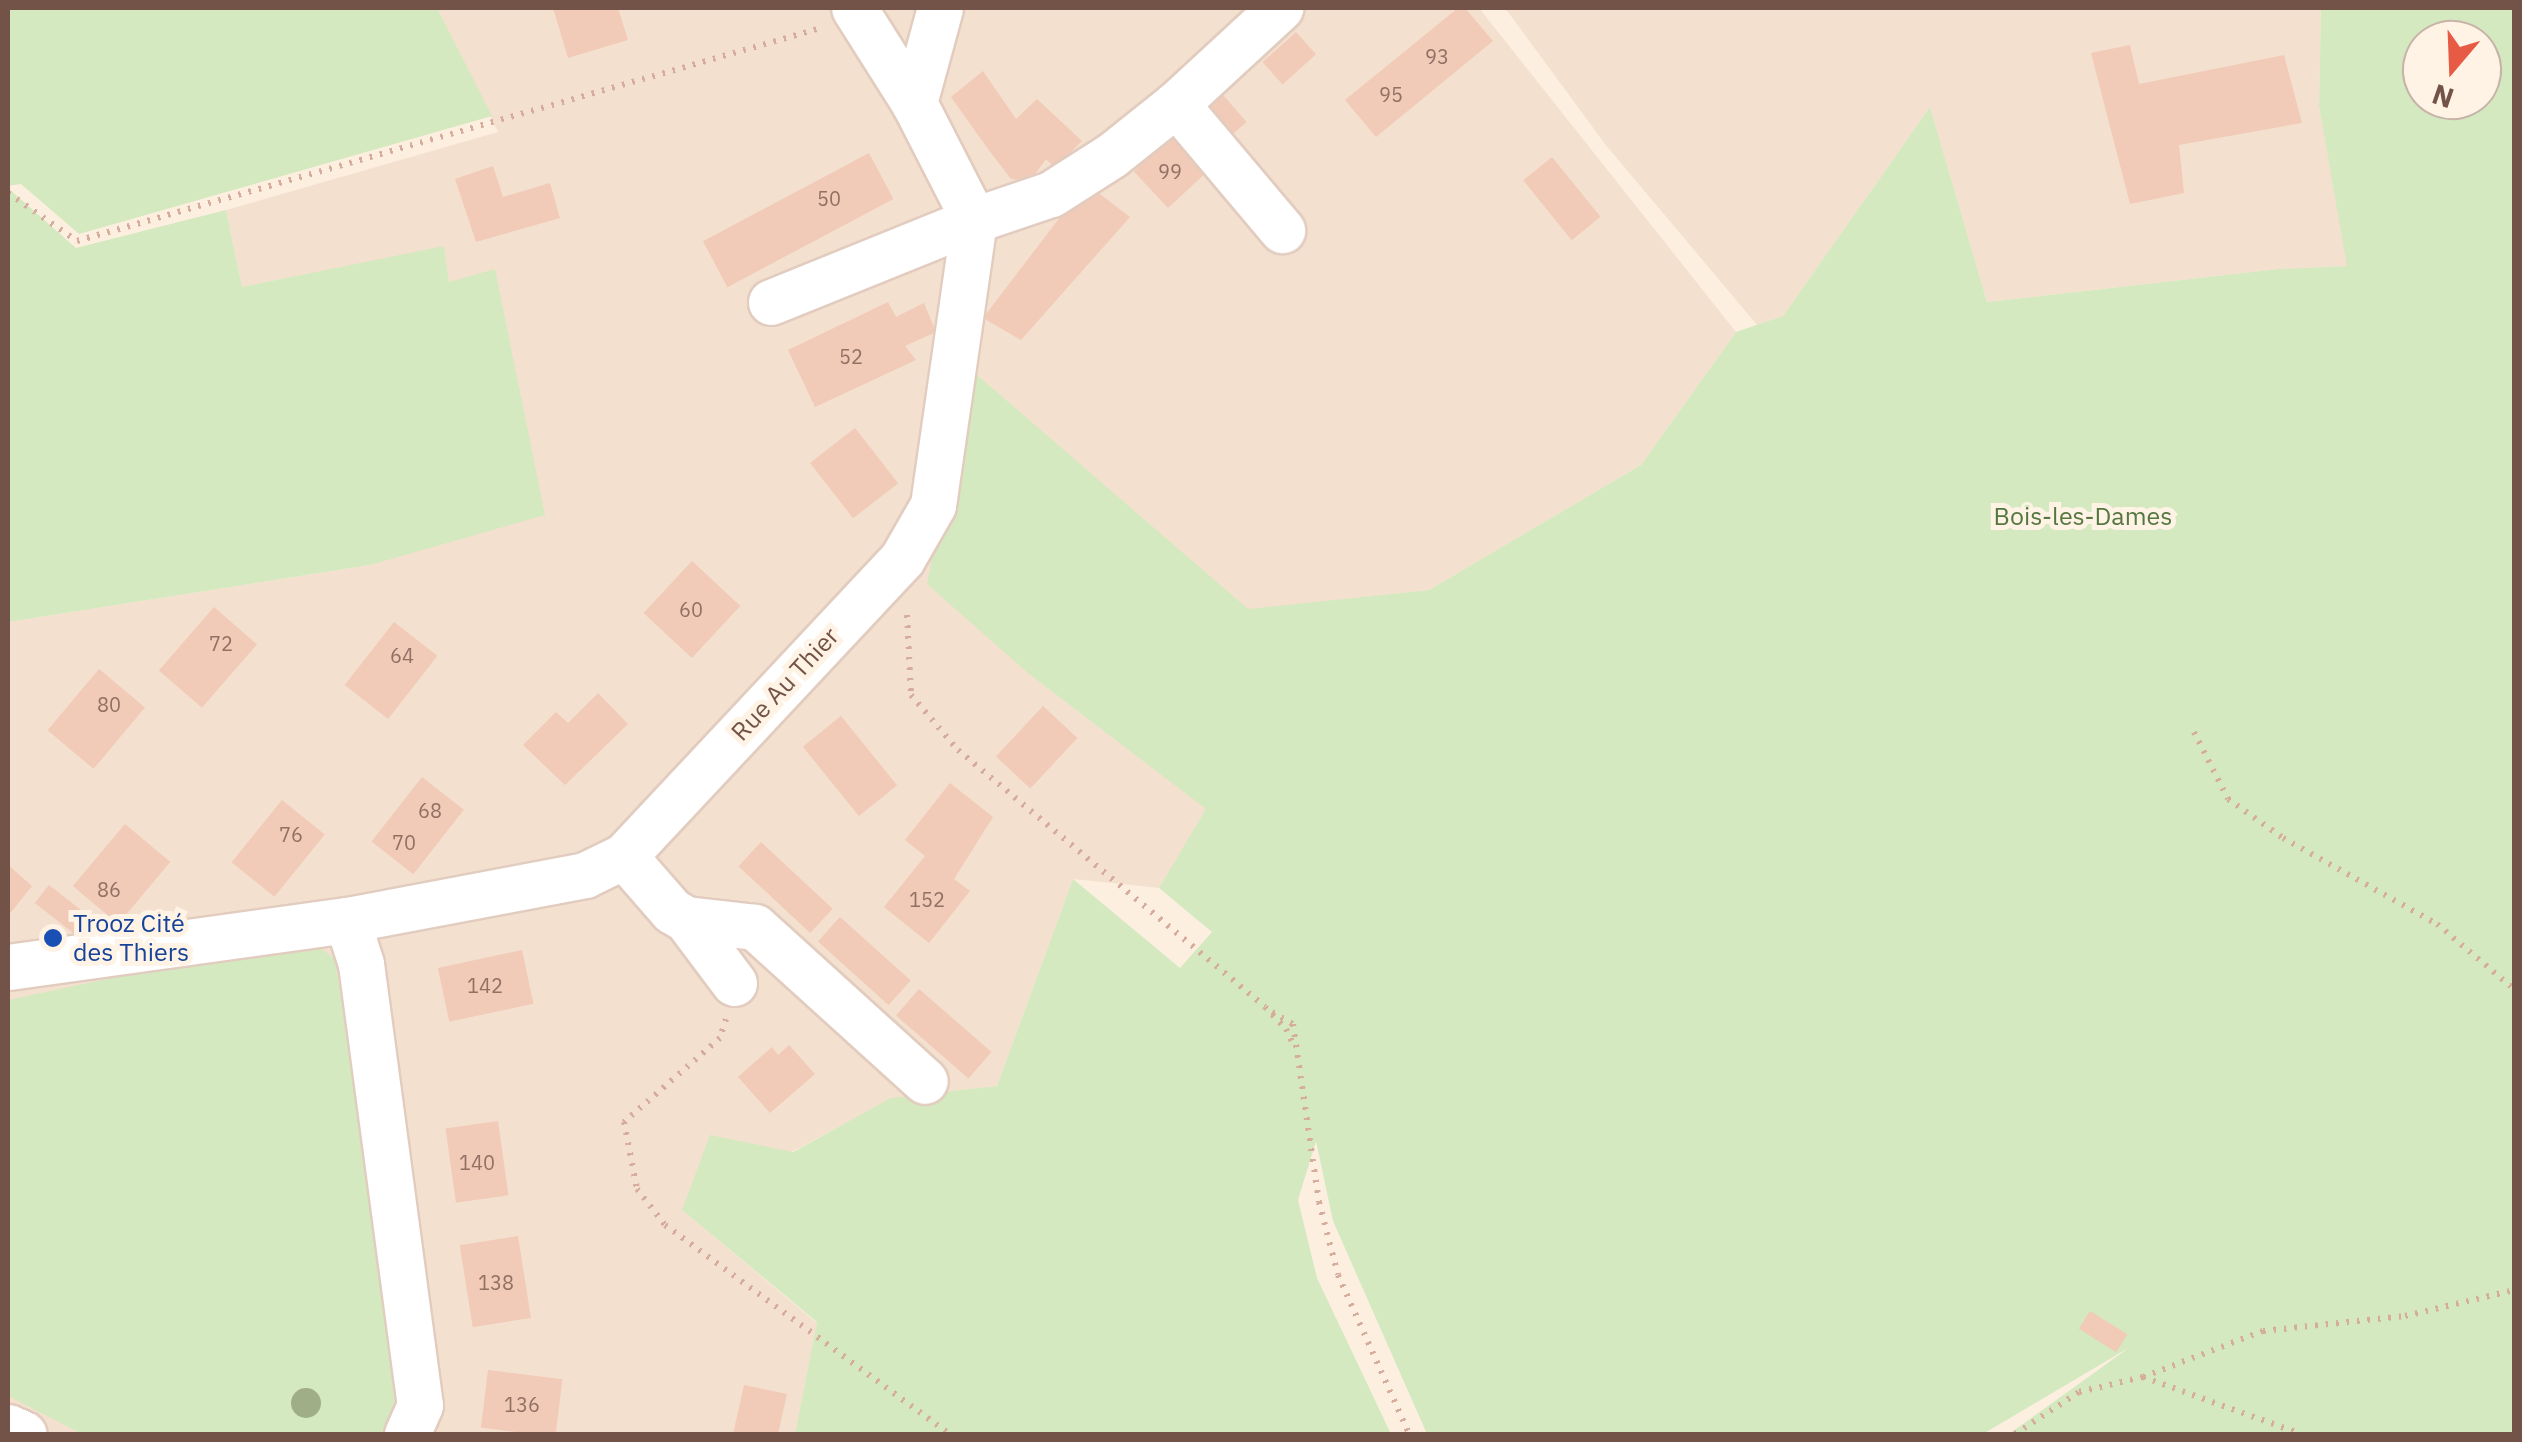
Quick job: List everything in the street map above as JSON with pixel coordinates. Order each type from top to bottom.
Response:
[{"type":"street","points":[[914,103],[940,8]]},
{"type":"street","points":[[771,302],[974,220],[1051,194],[1112,155],[1176,104],[1280,8]]},
{"type":"street","points":[[876,25],[974,220]]},
{"type":"street","points":[[1176,104],[1282,230]]},
{"type":"street","name":"Rue Au Thier","points":[[8,967],[346,920],[585,875],[624,856],[902,559],[933,505],[974,220]]},
{"type":"street","points":[[624,856],[672,910],[686,919],[734,983]]},
{"type":"street","points":[[686,919],[755,927],[925,1081]]},
{"type":"street","points":[[346,920],[361,964],[420,1406],[407,1434]]},
{"type":"street","points":[[8,1427],[24,1434]]},
{"type":"path","points":[[8,192],[77,241],[498,124],[812,28],[876,25]]},
{"type":"path","points":[[902,559],[911,695],[958,750],[1286,1029],[1295,1048],[1319,1202],[1338,1275],[1408,1434]]},
{"type":"path","points":[[2194,732],[2228,799],[2283,838],[2437,924],[2500,972],[2514,989]]},
{"type":"path","points":[[734,983],[720,1038],[624,1122],[637,1189],[665,1225],[949,1434]]},
{"type":"path","points":[[2015,1434],[2079,1392],[2143,1377],[2263,1331],[2405,1316],[2514,1290]]},
{"type":"path","points":[[2143,1377],[2301,1434]]},
{"type":"shaded area","points":[[437,8],[1479,8],[1736,332],[1641,465],[1429,590],[1248,610],[970,369],[1029,674],[1207,809],[1159,888],[1073,879],[997,1086],[891,1099],[682,1210],[817,1323],[795,1434],[8,1434],[8,622],[370,565],[449,283],[444,247],[242,287],[226,210],[498,132]]},
{"type":"shaded area","points":[[1505,8],[2321,8],[2319,106],[2348,266],[2278,269],[1987,302],[1930,107],[1783,316],[1757,325],[1605,144]]},
{"type":"green space","points":[[8,8],[437,8],[492,116],[79,234],[21,184],[8,186]]},
{"type":"green space","name":"Bois-les-Dames","points":[[2321,8],[2514,8],[2514,1434],[2009,1434],[2130,1347],[1983,1434],[1427,1434],[1333,1221],[1316,1141],[1298,1200],[1317,1278],[1391,1434],[795,1434],[817,1322],[682,1210],[710,1135],[793,1152],[891,1098],[997,1086],[1073,879],[1180,968],[1212,932],[1159,888],[1206,809],[1029,674],[927,584],[969,368],[1248,609],[1429,590],[1641,465],[1736,332],[1783,316],[1930,107],[1987,302],[2278,269],[2347,266],[2319,106]]},
{"type":"green space","points":[[8,188],[76,248],[226,210],[242,287],[444,246],[449,282],[495,269],[545,515],[370,565],[8,622]]},
{"type":"green space","points":[[314,943],[335,959],[401,1372],[396,1420],[388,1434],[82,1434],[8,1396],[8,1000],[268,945]]},
{"type":"building","points":[[553,8],[618,8],[628,40],[568,58]]},
{"type":"building","points":[[1458,8],[1465,8],[1493,41],[1376,137],[1345,100]]},
{"type":"building","points":[[1296,32],[1316,54],[1283,84],[1263,62]]},
{"type":"building","points":[[2130,45],[2139,84],[2284,55],[2302,123],[2179,145],[2184,193],[2130,204],[2091,53]]},
{"type":"building","points":[[983,71],[1016,119],[1037,99],[1082,141],[1055,168],[1046,159],[1030,181],[1011,179],[951,97]]},
{"type":"building","points":[[1217,88],[1247,122],[1228,138],[1199,104]]},
{"type":"building","points":[[1172,136],[1206,173],[1168,208],[1134,171]]},
{"type":"building","points":[[869,153],[893,199],[727,287],[703,241]]},
{"type":"building","points":[[1552,157],[1600,217],[1572,240],[1523,180]]},
{"type":"building","points":[[493,166],[503,197],[550,183],[560,218],[476,242],[455,179]]},
{"type":"building","points":[[1092,188],[1130,217],[1021,340],[983,318],[1064,212]]},
{"type":"building","points":[[888,302],[896,317],[924,303],[936,332],[905,346],[916,360],[815,407],[788,350]]},
{"type":"building","points":[[855,428],[898,483],[853,518],[810,463]]},
{"type":"building","points":[[692,561],[740,606],[692,658],[644,613]]},
{"type":"building","points":[[214,607],[257,644],[202,708],[159,670]]},
{"type":"building","points":[[394,622],[437,656],[388,719],[345,685]]},
{"type":"building","points":[[99,669],[145,708],[94,769],[48,730]]},
{"type":"building","points":[[598,693],[628,724],[565,785],[523,745],[556,712],[568,723]]},
{"type":"building","points":[[1043,706],[1077,738],[1030,789],[996,756]]},
{"type":"building","points":[[841,716],[897,785],[859,816],[803,747]]},
{"type":"building","points":[[422,777],[464,810],[413,874],[372,842]]},
{"type":"building","points":[[950,783],[993,817],[954,879],[970,891],[929,943],[884,907],[925,856],[905,840]]},
{"type":"building","points":[[282,800],[325,835],[274,897],[232,862]]},
{"type":"building","points":[[125,824],[170,862],[118,924],[73,886]]},
{"type":"building","points":[[761,842],[833,909],[810,933],[738,866]]},
{"type":"building","points":[[8,865],[32,886],[8,916]]},
{"type":"building","points":[[49,885],[93,919],[79,938],[35,903]]},
{"type":"building","points":[[840,917],[911,981],[889,1005],[818,942]]},
{"type":"building","points":[[522,950],[533,1004],[449,1022],[438,968]]},
{"type":"building","points":[[919,989],[991,1052],[968,1078],[896,1015]]},
{"type":"building","points":[[789,1045],[815,1074],[770,1113],[738,1077],[772,1047],[778,1055]]},
{"type":"building","points":[[498,1121],[508,1195],[456,1203],[446,1128]]},
{"type":"building","points":[[518,1236],[531,1318],[473,1327],[460,1245]]},
{"type":"building","points":[[2090,1311],[2127,1334],[2116,1352],[2079,1329]]},
{"type":"building","points":[[488,1370],[562,1379],[556,1434],[481,1428]]},
{"type":"building","points":[[744,1385],[787,1394],[778,1434],[733,1434]]},
{"type":"place","name":"Trooz Cité des Thiers","points":[[53,938]]}]
